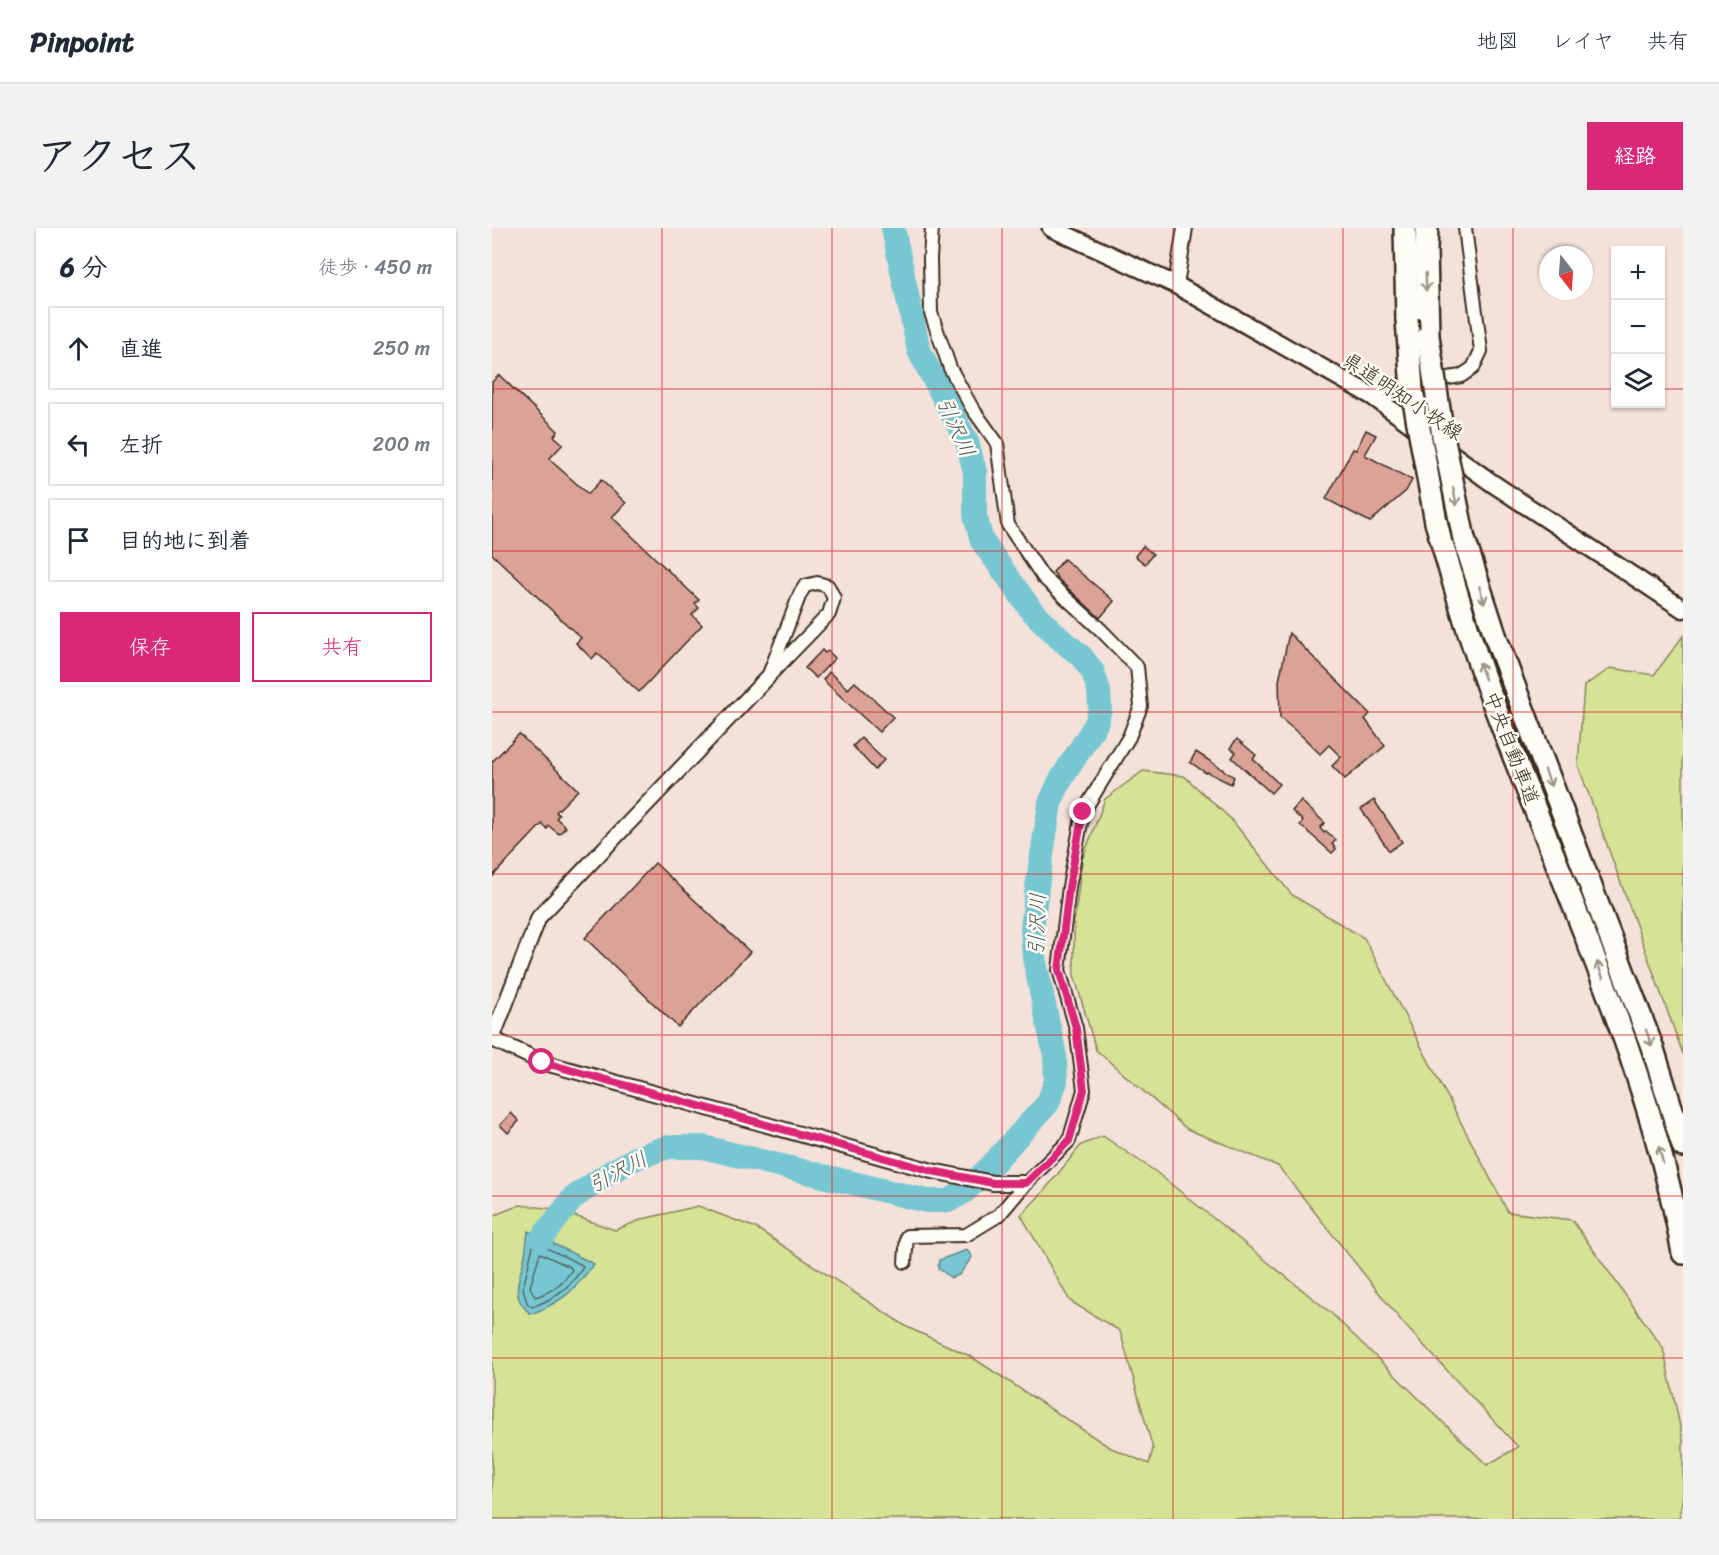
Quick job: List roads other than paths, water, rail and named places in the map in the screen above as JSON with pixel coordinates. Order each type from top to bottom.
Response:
[{"type":"highway","name":"中央自動車道","points":[[1405,228],[1407,319],[1412,390],[1436,522],[1474,650],[1631,1055],[1661,1153],[1683,1253]]},
{"type":"highway","name":"中央自動車道","points":[[1427,228],[1425,250],[1428,336],[1443,436],[1464,539],[1497,641],[1653,1048],[1683,1146]]},
{"type":"main road","name":"県道明知小牧線","points":[[1052,228],[1176,285],[1372,396],[1492,483],[1683,609]]},
{"type":"street","points":[[905,1262],[907,1236],[966,1235],[999,1215],[1026,1183],[1069,1141],[1084,1090],[1076,1028],[1059,970],[1069,887],[1083,812],[1129,737],[1142,706],[1137,667],[1101,630],[1043,577],[1008,525],[997,443],[972,408],[950,368],[931,313],[932,228]]},
{"type":"street","points":[[1176,285],[1185,228]]},
{"type":"street","points":[[1372,396],[1386,388],[1461,376],[1473,368],[1481,351],[1465,228]]},
{"type":"street","points":[[768,677],[800,594],[806,586],[817,583],[828,586],[834,598],[829,614],[539,917],[492,1039],[542,1062],[932,1171],[993,1183],[1026,1183]]},
{"type":"water","points":[[528,1231],[594,1264],[567,1295],[552,1305],[531,1314],[520,1302],[517,1289],[525,1257]]},
{"type":"water","points":[[967,1250],[972,1257],[959,1275],[951,1278],[938,1268],[939,1260]]},
{"type":"waterway","name":"引沢川","points":[[542,1238],[573,1198],[609,1173],[638,1157],[668,1147],[703,1147],[927,1201],[948,1201],[964,1192],[986,1171],[1048,1103],[1056,1081],[1055,1056],[1034,958],[1032,928],[1050,803],[1060,781],[1096,724],[1100,709],[1099,691],[1093,672],[1081,656],[1032,611],[982,541],[975,515],[975,472],[967,442],[919,351],[893,228]]}]
